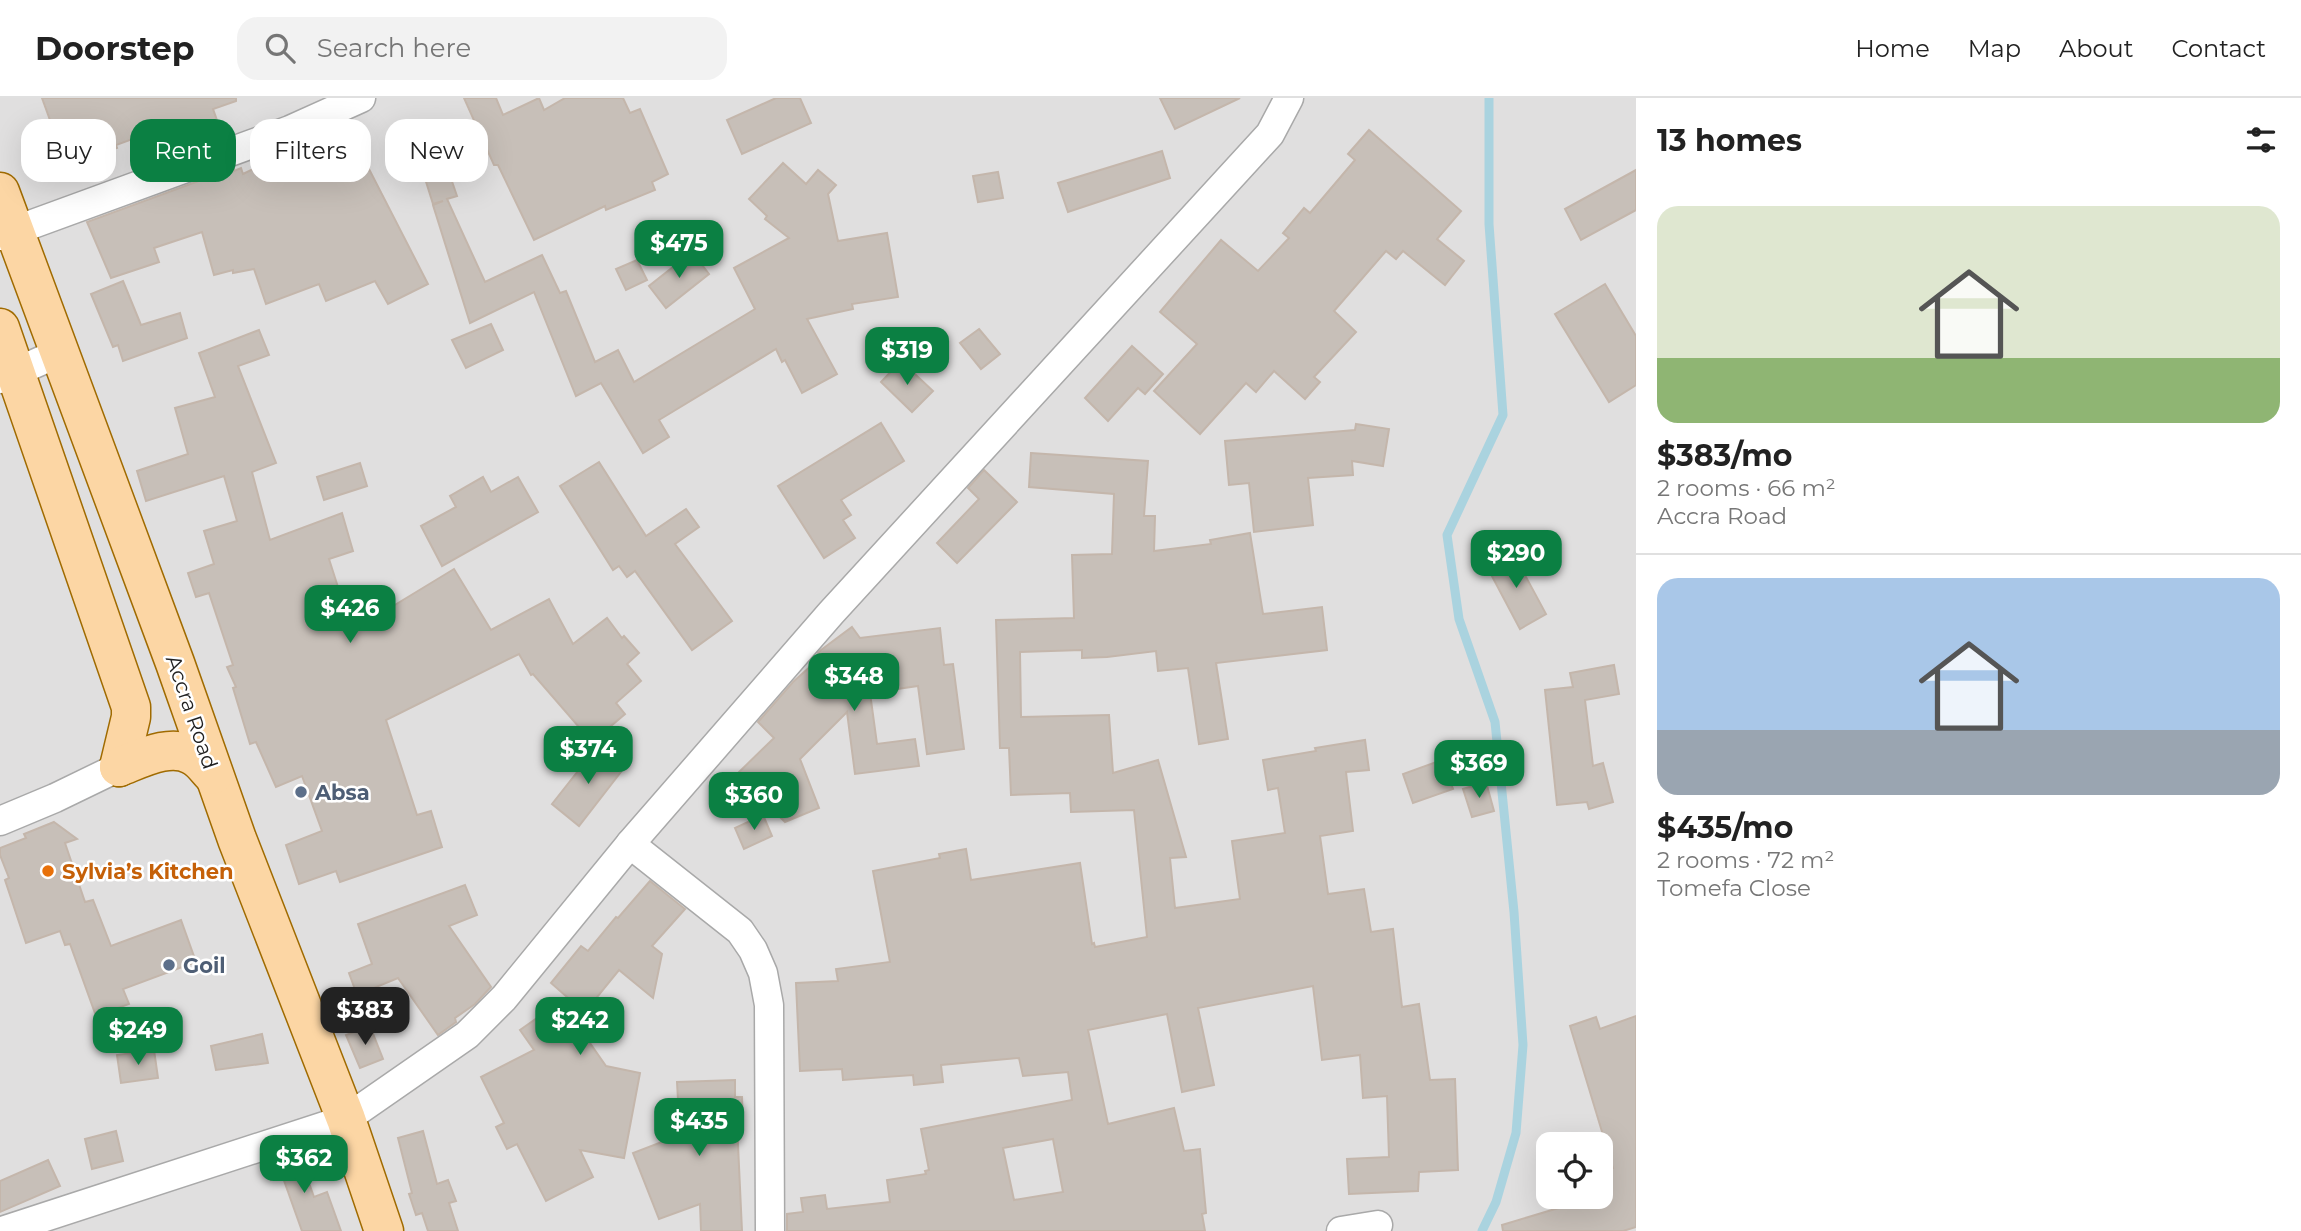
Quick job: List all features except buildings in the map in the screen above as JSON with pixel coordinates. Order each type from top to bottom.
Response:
[{"type":"main road","name":"Accra Road","points":[[0,192],[8,233],[61,352],[175,663],[213,775],[346,1119],[384,1231]]},
{"type":"main road","points":[[0,328],[8,376],[131,706],[131,717],[118,767]]},
{"type":"main road","points":[[118,767],[157,752],[182,751],[194,756],[213,775]]},
{"type":"street","points":[[8,233],[290,130],[361,98]]},
{"type":"street","points":[[2,1231],[346,1119],[467,1035],[504,998],[630,844],[831,613],[1270,134],[1289,98]]},
{"type":"street","points":[[8,376],[61,352]]},
{"type":"street","points":[[0,821],[118,767]]},
{"type":"street","points":[[630,844],[740,931],[753,950],[763,973],[769,1005],[770,1231]]},
{"type":"street","points":[[1341,1231],[1378,1225]]},
{"type":"shaded area","points":[[0,98],[1636,98],[1636,1231],[0,1231]]},
{"type":"waterway","points":[[1482,1231],[1496,1202],[1516,1133],[1523,1045],[1514,912],[1495,722],[1459,619],[1447,535],[1503,415],[1489,224],[1489,98]]},
{"type":"place","name":"Absa","points":[[301,792]]},
{"type":"place","name":"Sylvia’s Kitchen","points":[[48,871]]},
{"type":"place","name":"Goil","points":[[169,965]]}]
